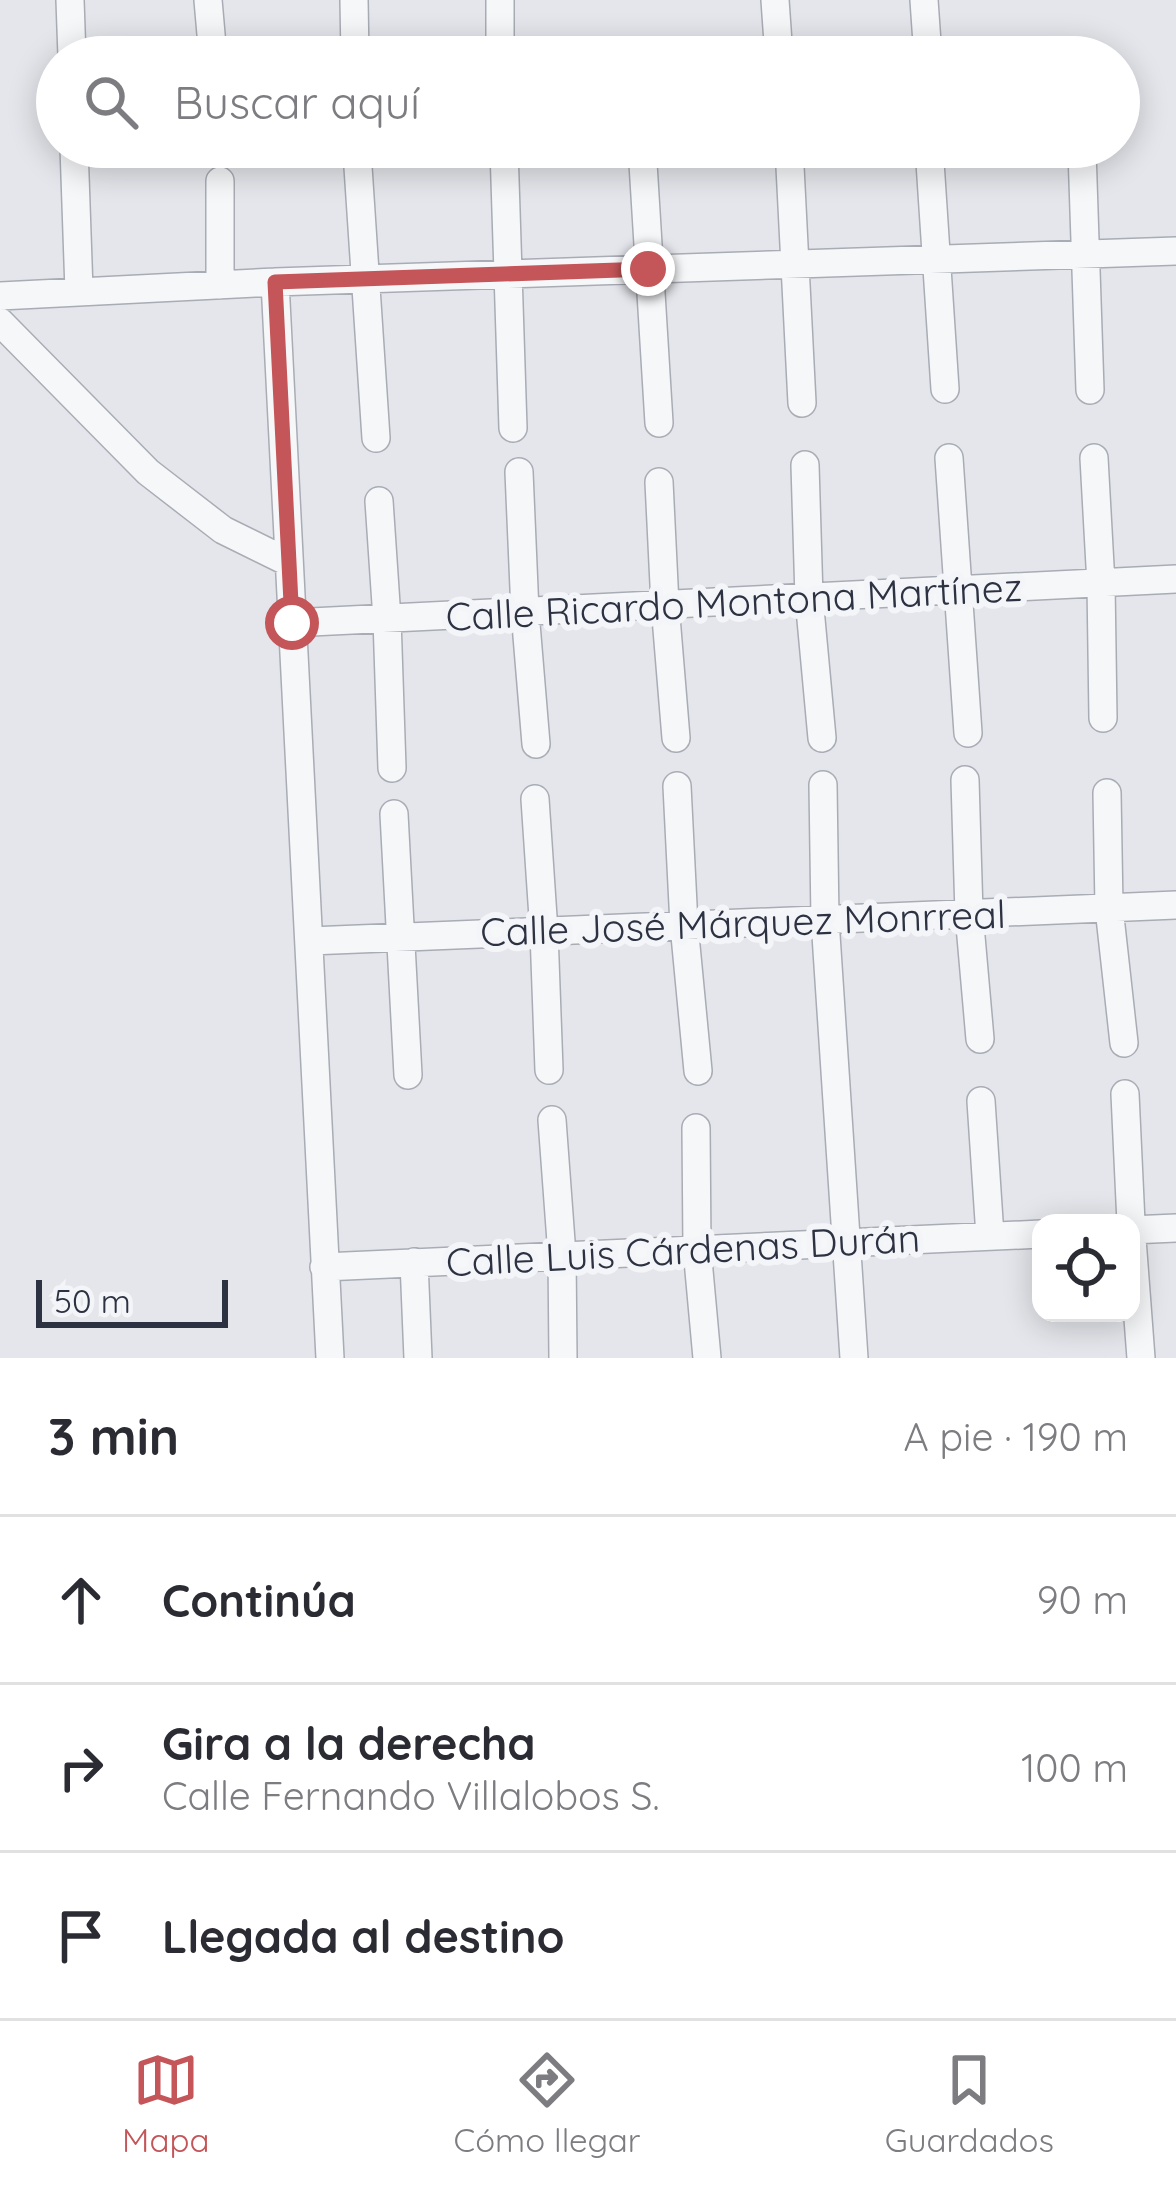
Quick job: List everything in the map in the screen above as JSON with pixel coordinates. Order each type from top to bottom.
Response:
[{"type":"street","points":[[70,0],[71,36]]},
{"type":"street","points":[[208,0],[211,36]]},
{"type":"street","points":[[354,0],[355,36]]},
{"type":"street","points":[[500,0],[500,36]]},
{"type":"street","points":[[775,0],[778,36]]},
{"type":"street","points":[[924,0],[927,36]]},
{"type":"street","points":[[75,168],[79,291]]},
{"type":"street","points":[[358,168],[376,438]]},
{"type":"street","points":[[504,168],[513,428]]},
{"type":"street","points":[[643,168],[659,423]]},
{"type":"street","points":[[790,168],[802,403]]},
{"type":"street","points":[[930,168],[945,389]]},
{"type":"street","points":[[1082,168],[1090,390]]},
{"type":"street","points":[[220,181],[220,285]]},
{"type":"street","points":[[0,296],[1176,251]]},
{"type":"street","points":[[275,282],[328,1356]]},
{"type":"street","points":[[0,322],[148,472],[223,530],[288,562]]},
{"type":"street","points":[[949,458],[968,733]]},
{"type":"street","points":[[1094,458],[1103,718]]},
{"type":"street","points":[[805,465],[809,598],[822,738]]},
{"type":"street","points":[[519,472],[536,744]]},
{"type":"street","points":[[659,482],[676,738]]},
{"type":"street","points":[[379,501],[392,768]]},
{"type":"street","name":"Calle Ricardo Montona Martínez","points":[[292,623],[1176,579]]},
{"type":"street","points":[[965,780],[969,914],[980,1039]]},
{"type":"street","points":[[823,785],[825,920],[854,1358]]},
{"type":"street","points":[[677,786],[698,1071]]},
{"type":"street","points":[[1107,793],[1109,908],[1124,1043]]},
{"type":"street","points":[[535,799],[549,1070]]},
{"type":"street","points":[[394,814],[408,1075]]},
{"type":"street","name":"Calle José Márquez Monrreal","points":[[310,941],[1176,905]]},
{"type":"street","points":[[1125,1094],[1130,1214]]},
{"type":"street","points":[[981,1101],[990,1236]]},
{"type":"street","points":[[552,1120],[562,1256],[562,1358]]},
{"type":"street","points":[[696,1128],[697,1249],[707,1358]]},
{"type":"street","points":[[1140,1226],[1176,1228]]},
{"type":"street","name":"Calle Luis Cárdenas Durán","points":[[324,1267],[1032,1234]]},
{"type":"street","points":[[414,1262],[418,1358]]},
{"type":"street","points":[[1138,1322],[1141,1358]]},
{"type":"route","points":[[292,623],[275,282],[648,269]]}]
